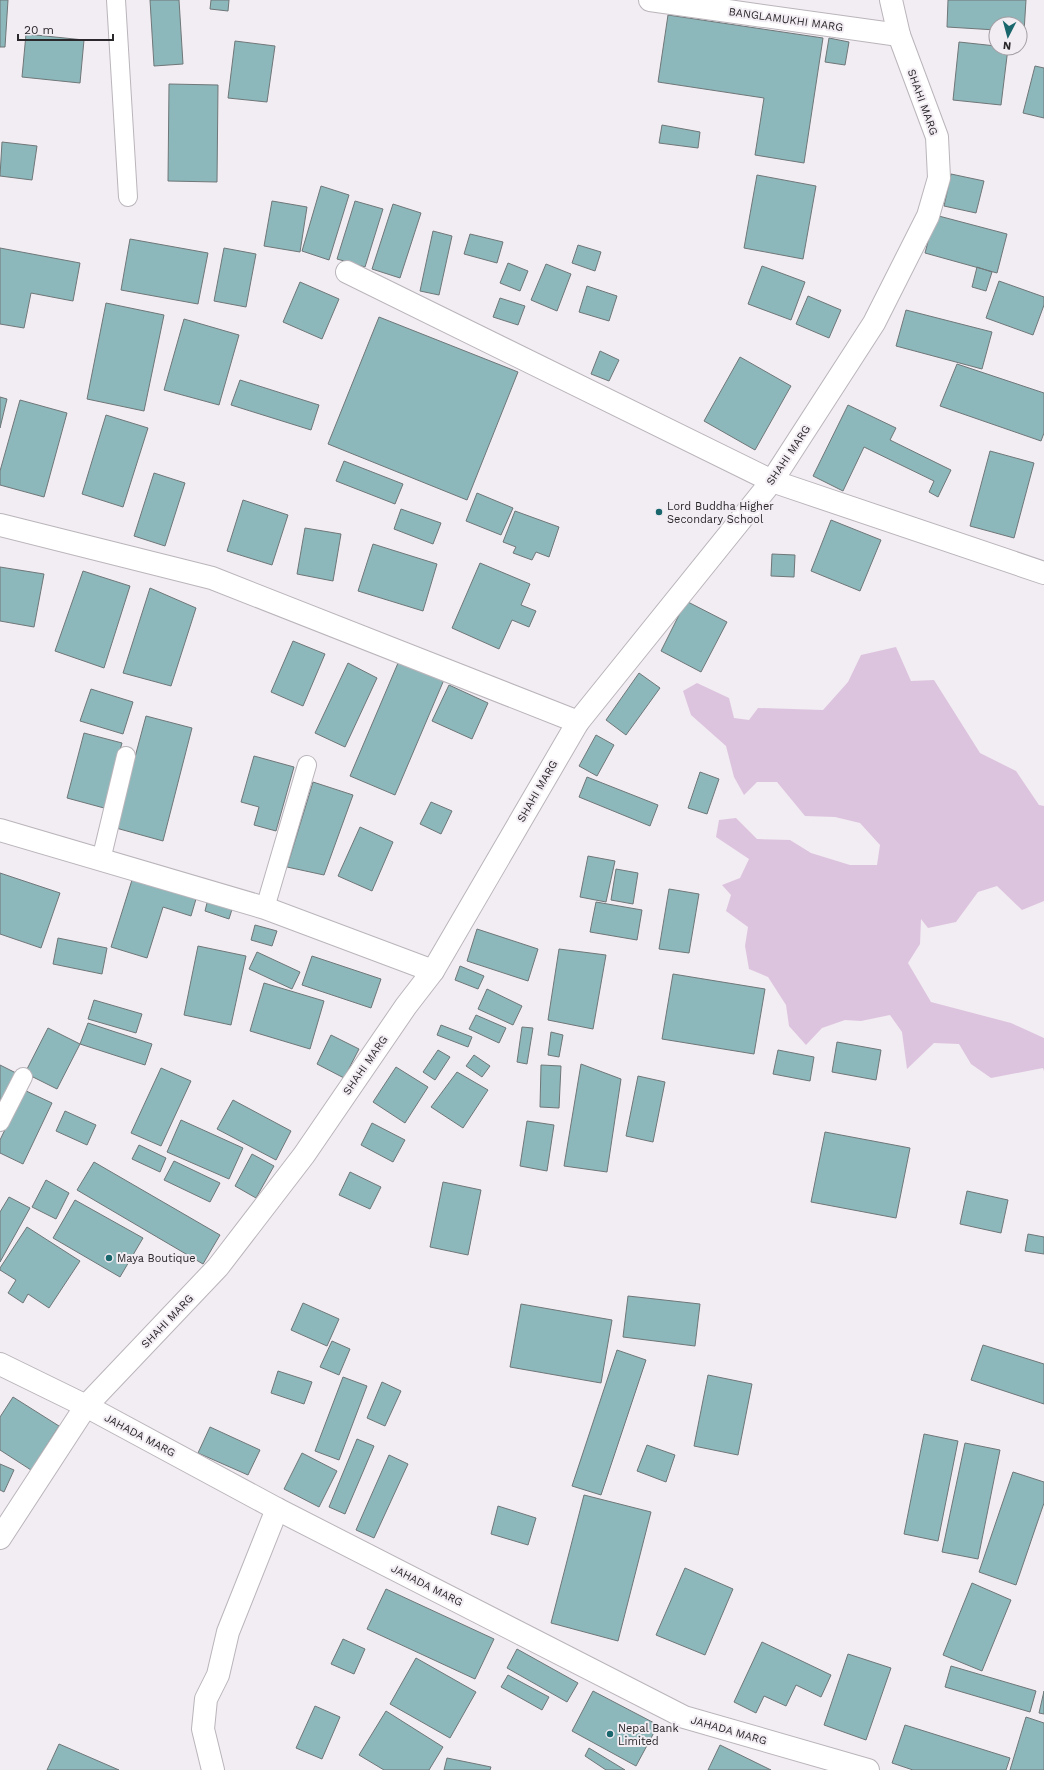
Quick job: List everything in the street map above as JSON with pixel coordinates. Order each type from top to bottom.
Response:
[{"type":"street","name":"BANGLAMUKHI MARG","points":[[650,0],[899,35]]},
{"type":"street","name":"SHAHI MARG","points":[[0,1538],[86,1406],[218,1267],[304,1155],[406,1006],[433,971],[578,722],[772,481],[874,323],[928,216],[939,178],[937,138],[899,35],[891,0]]},
{"type":"street","points":[[347,272],[772,481],[1044,573]]},
{"type":"street","points":[[0,525],[212,578],[578,722]]},
{"type":"street","points":[[0,830],[265,908],[433,971]]},
{"type":"street","name":"JAHADA MARG","points":[[0,1364],[86,1406],[277,1509],[684,1717],[868,1770]]},
{"type":"street","points":[[213,1770],[203,1729],[206,1699],[218,1675],[228,1632],[277,1509]]},
{"type":"lane","points":[[116,0],[128,197]]},
{"type":"lane","points":[[101,860],[126,756]]},
{"type":"lane","points":[[265,908],[307,765]]},
{"type":"lane","points":[[0,1122],[23,1077]]},
{"type":"shaded area","points":[[896,647],[911,681],[934,680],[980,753],[1016,771],[1039,805],[1044,806],[1044,901],[1022,910],[997,886],[978,892],[956,922],[928,928],[921,919],[920,944],[908,963],[931,1002],[1011,1023],[1044,1038],[1044,1071],[1043,1068],[991,1078],[971,1064],[959,1044],[934,1043],[907,1069],[902,1032],[890,1015],[861,1021],[845,1020],[822,1028],[806,1045],[789,1026],[786,1005],[768,977],[749,969],[745,946],[748,927],[726,911],[731,895],[722,885],[740,878],[749,859],[716,837],[719,820],[736,818],[757,839],[790,840],[811,853],[850,865],[877,865],[880,845],[860,823],[835,817],[805,816],[777,782],[757,782],[744,795],[734,777],[726,746],[691,715],[683,691],[697,683],[729,698],[734,718],[749,720],[758,708],[823,710],[848,682],[861,655]]},
{"type":"building","points":[[0,0],[8,0],[5,47],[0,47]]},
{"type":"building","points":[[150,0],[179,0],[183,64],[154,66]]},
{"type":"building","points":[[211,0],[229,0],[228,11],[210,9]]},
{"type":"building","points":[[948,0],[1026,0],[1025,16],[988,16],[988,30],[947,27]]},
{"type":"building","points":[[668,15],[823,38],[804,163],[755,155],[764,98],[658,82]]},
{"type":"building","points":[[26,34],[84,40],[80,83],[22,77]]},
{"type":"building","points":[[829,38],[849,42],[845,65],[825,62]]},
{"type":"building","points":[[235,41],[275,46],[267,102],[228,98]]},
{"type":"building","points":[[959,42],[988,45],[988,56],[1007,56],[1001,105],[953,100]]},
{"type":"building","points":[[1035,66],[1044,68],[1044,118],[1023,113]]},
{"type":"building","points":[[169,84],[218,85],[217,182],[168,181]]},
{"type":"building","points":[[662,125],[700,132],[698,148],[659,143]]},
{"type":"building","points":[[2,142],[37,146],[32,180],[0,176]]},
{"type":"building","points":[[951,174],[984,181],[976,213],[944,206]]},
{"type":"building","points":[[757,175],[816,186],[803,259],[744,248]]},
{"type":"building","points":[[321,186],[349,195],[329,260],[302,251]]},
{"type":"building","points":[[272,201],[307,207],[300,252],[264,246]]},
{"type":"building","points":[[355,201],[383,209],[365,267],[337,259]]},
{"type":"building","points":[[393,204],[421,213],[400,278],[372,269]]},
{"type":"building","points":[[935,215],[1007,234],[997,273],[925,253]]},
{"type":"building","points":[[433,231],[452,236],[439,295],[420,291]]},
{"type":"building","points":[[470,234],[503,242],[497,263],[464,254]]},
{"type":"building","points":[[130,239],[208,253],[198,304],[121,290]]},
{"type":"building","points":[[578,245],[601,252],[595,271],[572,263]]},
{"type":"building","points":[[0,248],[80,263],[73,301],[31,293],[24,328],[0,324]]},
{"type":"building","points":[[224,248],[256,254],[246,307],[214,301]]},
{"type":"building","points":[[508,263],[528,271],[520,291],[500,283]]},
{"type":"building","points":[[546,264],[571,274],[557,311],[531,300]]},
{"type":"building","points":[[762,266],[805,282],[791,320],[748,304]]},
{"type":"building","points":[[977,267],[992,272],[986,291],[972,287]]},
{"type":"building","points":[[999,281],[1044,297],[1044,305],[1033,335],[986,318]]},
{"type":"building","points":[[300,282],[339,299],[322,339],[283,322]]},
{"type":"building","points":[[587,286],[617,296],[609,321],[579,312]]},
{"type":"building","points":[[808,296],[841,310],[829,338],[796,324]]},
{"type":"building","points":[[500,298],[525,306],[518,325],[493,317]]},
{"type":"building","points":[[106,303],[164,315],[144,411],[87,399]]},
{"type":"building","points":[[906,310],[992,332],[982,369],[896,346]]},
{"type":"building","points":[[379,317],[518,372],[467,500],[328,444]]},
{"type":"building","points":[[184,319],[239,335],[219,405],[164,390]]},
{"type":"building","points":[[600,351],[619,360],[609,381],[591,374]]},
{"type":"building","points":[[740,357],[791,386],[755,450],[704,421]]},
{"type":"building","points":[[957,364],[1044,393],[1044,433],[1041,441],[940,406]]},
{"type":"building","points":[[240,380],[319,405],[311,430],[231,405]]},
{"type":"building","points":[[0,397],[7,399],[0,428]]},
{"type":"building","points":[[20,400],[67,413],[44,497],[0,485],[0,471]]},
{"type":"building","points":[[848,405],[896,428],[890,440],[951,470],[938,497],[929,492],[934,481],[864,447],[843,491],[813,476]]},
{"type":"building","points":[[106,415],[148,428],[123,507],[82,494]]},
{"type":"building","points":[[990,451],[1034,463],[1014,538],[970,526]]},
{"type":"building","points":[[344,461],[403,484],[395,504],[336,481]]},
{"type":"building","points":[[154,473],[185,483],[165,546],[134,536]]},
{"type":"building","points":[[477,493],[513,508],[501,535],[466,521]]},
{"type":"building","points":[[243,500],[288,515],[272,565],[227,551]]},
{"type":"building","points":[[401,509],[441,523],[433,544],[394,529]]},
{"type":"building","points":[[515,511],[559,527],[549,557],[536,552],[532,560],[513,553],[516,547],[503,542]]},
{"type":"building","points":[[831,520],[881,540],[860,591],[811,571]]},
{"type":"building","points":[[305,528],[341,534],[333,581],[297,574]]},
{"type":"building","points":[[373,544],[437,564],[423,611],[358,591]]},
{"type":"building","points":[[772,554],[795,555],[794,577],[771,576]]},
{"type":"building","points":[[480,563],[530,584],[521,605],[536,611],[529,627],[512,620],[499,649],[452,628]]},
{"type":"building","points":[[0,567],[44,574],[34,627],[0,621]]},
{"type":"building","points":[[83,571],[130,586],[104,668],[55,651]]},
{"type":"building","points":[[150,588],[196,608],[171,686],[123,673]]},
{"type":"building","points":[[686,601],[727,622],[701,672],[661,651]]},
{"type":"building","points":[[293,641],[325,654],[303,706],[271,692]]},
{"type":"building","points":[[401,656],[446,675],[395,795],[350,776]]},
{"type":"building","points":[[348,663],[377,678],[345,747],[315,733]]},
{"type":"building","points":[[639,673],[660,688],[626,735],[606,720]]},
{"type":"building","points":[[449,685],[488,703],[472,739],[432,721]]},
{"type":"building","points":[[91,689],[133,702],[123,734],[80,721]]},
{"type":"building","points":[[146,716],[192,728],[163,841],[116,828]]},
{"type":"building","points":[[84,733],[122,743],[104,808],[67,798]]},
{"type":"building","points":[[596,735],[614,745],[597,776],[579,766]]},
{"type":"building","points":[[254,756],[294,767],[276,831],[254,825],[259,807],[241,802]]},
{"type":"building","points":[[700,772],[719,779],[707,814],[688,808]]},
{"type":"building","points":[[587,777],[658,805],[650,826],[579,797]]},
{"type":"building","points":[[313,782],[353,795],[324,875],[287,867]]},
{"type":"building","points":[[431,802],[452,811],[441,834],[420,824]]},
{"type":"building","points":[[360,827],[393,842],[372,891],[338,876]]},
{"type":"building","points":[[588,856],[615,861],[606,902],[580,897]]},
{"type":"building","points":[[616,869],[638,873],[633,904],[611,900]]},
{"type":"building","points":[[0,873],[60,893],[41,948],[0,934]]},
{"type":"building","points":[[132,880],[196,899],[191,916],[163,907],[147,958],[111,947]]},
{"type":"building","points":[[669,889],[699,894],[689,953],[659,949]]},
{"type":"building","points":[[208,899],[233,906],[229,919],[205,911]]},
{"type":"building","points":[[596,902],[642,910],[637,940],[590,932]]},
{"type":"building","points":[[255,925],[277,931],[272,946],[251,940]]},
{"type":"building","points":[[477,929],[538,949],[528,981],[467,961]]},
{"type":"building","points":[[58,938],[107,948],[102,974],[53,964]]},
{"type":"building","points":[[198,946],[246,956],[231,1025],[184,1015]]},
{"type":"building","points":[[559,949],[606,955],[593,1029],[548,1020]]},
{"type":"building","points":[[257,952],[300,972],[292,989],[249,969]]},
{"type":"building","points":[[312,956],[381,979],[371,1008],[302,985]]},
{"type":"building","points":[[460,966],[484,976],[478,989],[455,980]]},
{"type":"building","points":[[673,974],[765,989],[754,1054],[662,1039]]},
{"type":"building","points":[[264,983],[324,1001],[310,1049],[250,1031]]},
{"type":"building","points":[[487,989],[522,1006],[513,1025],[478,1009]]},
{"type":"building","points":[[94,1000],[142,1014],[136,1033],[88,1019]]},
{"type":"building","points":[[476,1015],[506,1028],[499,1043],[469,1029]]},
{"type":"building","points":[[88,1023],[152,1044],[145,1065],[80,1044]]},
{"type":"building","points":[[441,1025],[472,1037],[468,1047],[437,1035]]},
{"type":"building","points":[[522,1027],[533,1028],[527,1064],[517,1062]]},
{"type":"building","points":[[48,1028],[80,1044],[57,1089],[25,1073]]},
{"type":"building","points":[[551,1032],[563,1035],[559,1057],[548,1055]]},
{"type":"building","points":[[331,1035],[359,1049],[344,1078],[317,1064]]},
{"type":"building","points":[[837,1042],[881,1050],[876,1080],[832,1072]]},
{"type":"building","points":[[438,1050],[450,1057],[435,1080],[423,1072]]},
{"type":"building","points":[[778,1050],[814,1057],[810,1081],[773,1074]]},
{"type":"building","points":[[474,1055],[490,1066],[482,1077],[466,1066]]},
{"type":"building","points":[[581,1064],[621,1079],[607,1172],[564,1166]]},
{"type":"building","points":[[0,1065],[16,1073],[0,1108]]},
{"type":"building","points":[[541,1065],[561,1066],[559,1108],[540,1107]]},
{"type":"building","points":[[396,1067],[428,1087],[405,1123],[373,1102]]},
{"type":"building","points":[[161,1068],[191,1081],[161,1146],[131,1133]]},
{"type":"building","points":[[457,1072],[488,1090],[463,1128],[431,1107]]},
{"type":"building","points":[[638,1076],[665,1082],[653,1142],[626,1136]]},
{"type":"building","points":[[24,1090],[52,1103],[23,1164],[0,1153],[0,1140]]},
{"type":"building","points":[[233,1100],[291,1131],[276,1160],[217,1129]]},
{"type":"building","points":[[65,1111],[96,1125],[87,1145],[56,1131]]},
{"type":"building","points":[[181,1120],[243,1148],[229,1179],[167,1152]]},
{"type":"building","points":[[527,1121],[554,1125],[547,1171],[520,1166]]},
{"type":"building","points":[[372,1123],[405,1140],[393,1162],[361,1145]]},
{"type":"building","points":[[825,1132],[910,1148],[896,1218],[811,1202]]},
{"type":"building","points":[[139,1145],[166,1158],[160,1172],[132,1159]]},
{"type":"building","points":[[252,1154],[274,1166],[256,1198],[235,1186]]},
{"type":"building","points":[[174,1161],[220,1183],[210,1202],[164,1180]]},
{"type":"building","points":[[94,1162],[220,1235],[203,1264],[77,1190]]},
{"type":"building","points":[[350,1172],[381,1187],[370,1209],[339,1195]]},
{"type":"building","points":[[46,1180],[69,1193],[56,1219],[32,1207]]},
{"type":"building","points":[[443,1182],[481,1190],[468,1255],[430,1247]]},
{"type":"building","points":[[967,1191],[1008,1200],[1001,1233],[960,1224]]},
{"type":"building","points":[[9,1197],[30,1208],[0,1262],[0,1212]]},
{"type":"building","name":"Maya Boutique","points":[[75,1200],[143,1238],[120,1277],[53,1238]]},
{"type":"building","points":[[27,1227],[80,1261],[49,1308],[28,1294],[23,1303],[8,1293],[16,1280],[0,1270]]},
{"type":"building","points":[[1028,1234],[1044,1237],[1044,1254],[1025,1251]]},
{"type":"building","points":[[628,1296],[700,1304],[695,1346],[623,1337]]},
{"type":"building","points":[[303,1303],[339,1319],[327,1346],[291,1330]]},
{"type":"building","points":[[521,1304],[612,1320],[601,1383],[510,1367]]},
{"type":"building","points":[[332,1341],[350,1349],[339,1375],[320,1367]]},
{"type":"building","points":[[983,1345],[1044,1364],[1044,1404],[971,1380]]},
{"type":"building","points":[[617,1350],[646,1360],[601,1495],[572,1486]]},
{"type":"building","points":[[278,1371],[312,1382],[304,1404],[271,1393]]},
{"type":"building","points":[[708,1375],[752,1384],[738,1455],[694,1446]]},
{"type":"building","points":[[343,1377],[367,1386],[339,1460],[315,1451]]},
{"type":"building","points":[[382,1382],[401,1391],[385,1426],[367,1418]]},
{"type":"building","points":[[13,1397],[59,1426],[31,1470],[0,1450],[0,1417]]},
{"type":"building","points":[[210,1427],[260,1450],[248,1475],[198,1453]]},
{"type":"building","points":[[924,1434],[958,1441],[938,1541],[904,1534]]},
{"type":"building","points":[[357,1439],[374,1446],[345,1514],[329,1507]]},
{"type":"building","points":[[965,1443],[1000,1450],[978,1559],[942,1552]]},
{"type":"building","points":[[647,1445],[675,1455],[666,1482],[637,1471]]},
{"type":"building","points":[[302,1453],[337,1471],[319,1507],[284,1489]]},
{"type":"building","points":[[389,1455],[408,1464],[374,1538],[356,1530]]},
{"type":"building","points":[[0,1464],[14,1470],[4,1492],[0,1490]]},
{"type":"building","points":[[1013,1472],[1044,1482],[1044,1503],[1016,1585],[979,1572]]},
{"type":"building","points":[[584,1495],[651,1512],[618,1641],[551,1623]]},
{"type":"building","points":[[498,1506],[536,1518],[528,1545],[491,1534]]},
{"type":"building","points":[[685,1568],[733,1589],[705,1655],[656,1635]]},
{"type":"building","points":[[972,1583],[1011,1600],[982,1671],[943,1655]]},
{"type":"building","points":[[386,1589],[494,1639],[475,1679],[367,1629]]},
{"type":"building","points":[[343,1639],[365,1649],[354,1674],[331,1664]]},
{"type":"building","points":[[762,1642],[831,1675],[821,1697],[796,1685],[786,1706],[764,1696],[756,1713],[734,1702]]},
{"type":"building","points":[[517,1649],[578,1683],[567,1702],[507,1668]]},
{"type":"building","points":[[848,1654],[891,1668],[866,1740],[824,1725]]},
{"type":"building","points":[[416,1658],[476,1692],[450,1738],[390,1704]]},
{"type":"building","points":[[951,1666],[1036,1691],[1030,1712],[945,1687]]},
{"type":"building","points":[[508,1675],[549,1697],[542,1710],[501,1687]]},
{"type":"building","points":[[593,1691],[658,1725],[636,1766],[572,1731]]},
{"type":"building","points":[[1044,1691],[1044,1714],[1039,1713]]},
{"type":"building","points":[[315,1706],[340,1717],[322,1759],[296,1748]]},
{"type":"building","points":[[386,1711],[443,1747],[429,1770],[384,1770],[359,1755]]},
{"type":"building","points":[[1026,1717],[1044,1723],[1044,1770],[1010,1770]]},
{"type":"building","points":[[905,1725],[1010,1758],[1006,1770],[913,1770],[892,1763]]},
{"type":"building","points":[[59,1744],[119,1770],[47,1770]]},
{"type":"building","points":[[720,1745],[771,1770],[708,1770]]},
{"type":"building","points":[[589,1748],[625,1770],[606,1770],[585,1756]]},
{"type":"building","points":[[447,1758],[491,1767],[490,1770],[444,1770]]},
{"type":"place","name":"Lord Buddha Higher Secondary School","points":[[659,512]]},
{"type":"place","name":"Maya Boutique","points":[[109,1258]]},
{"type":"place","name":"Nepal Bank Limited","points":[[610,1734]]}]
